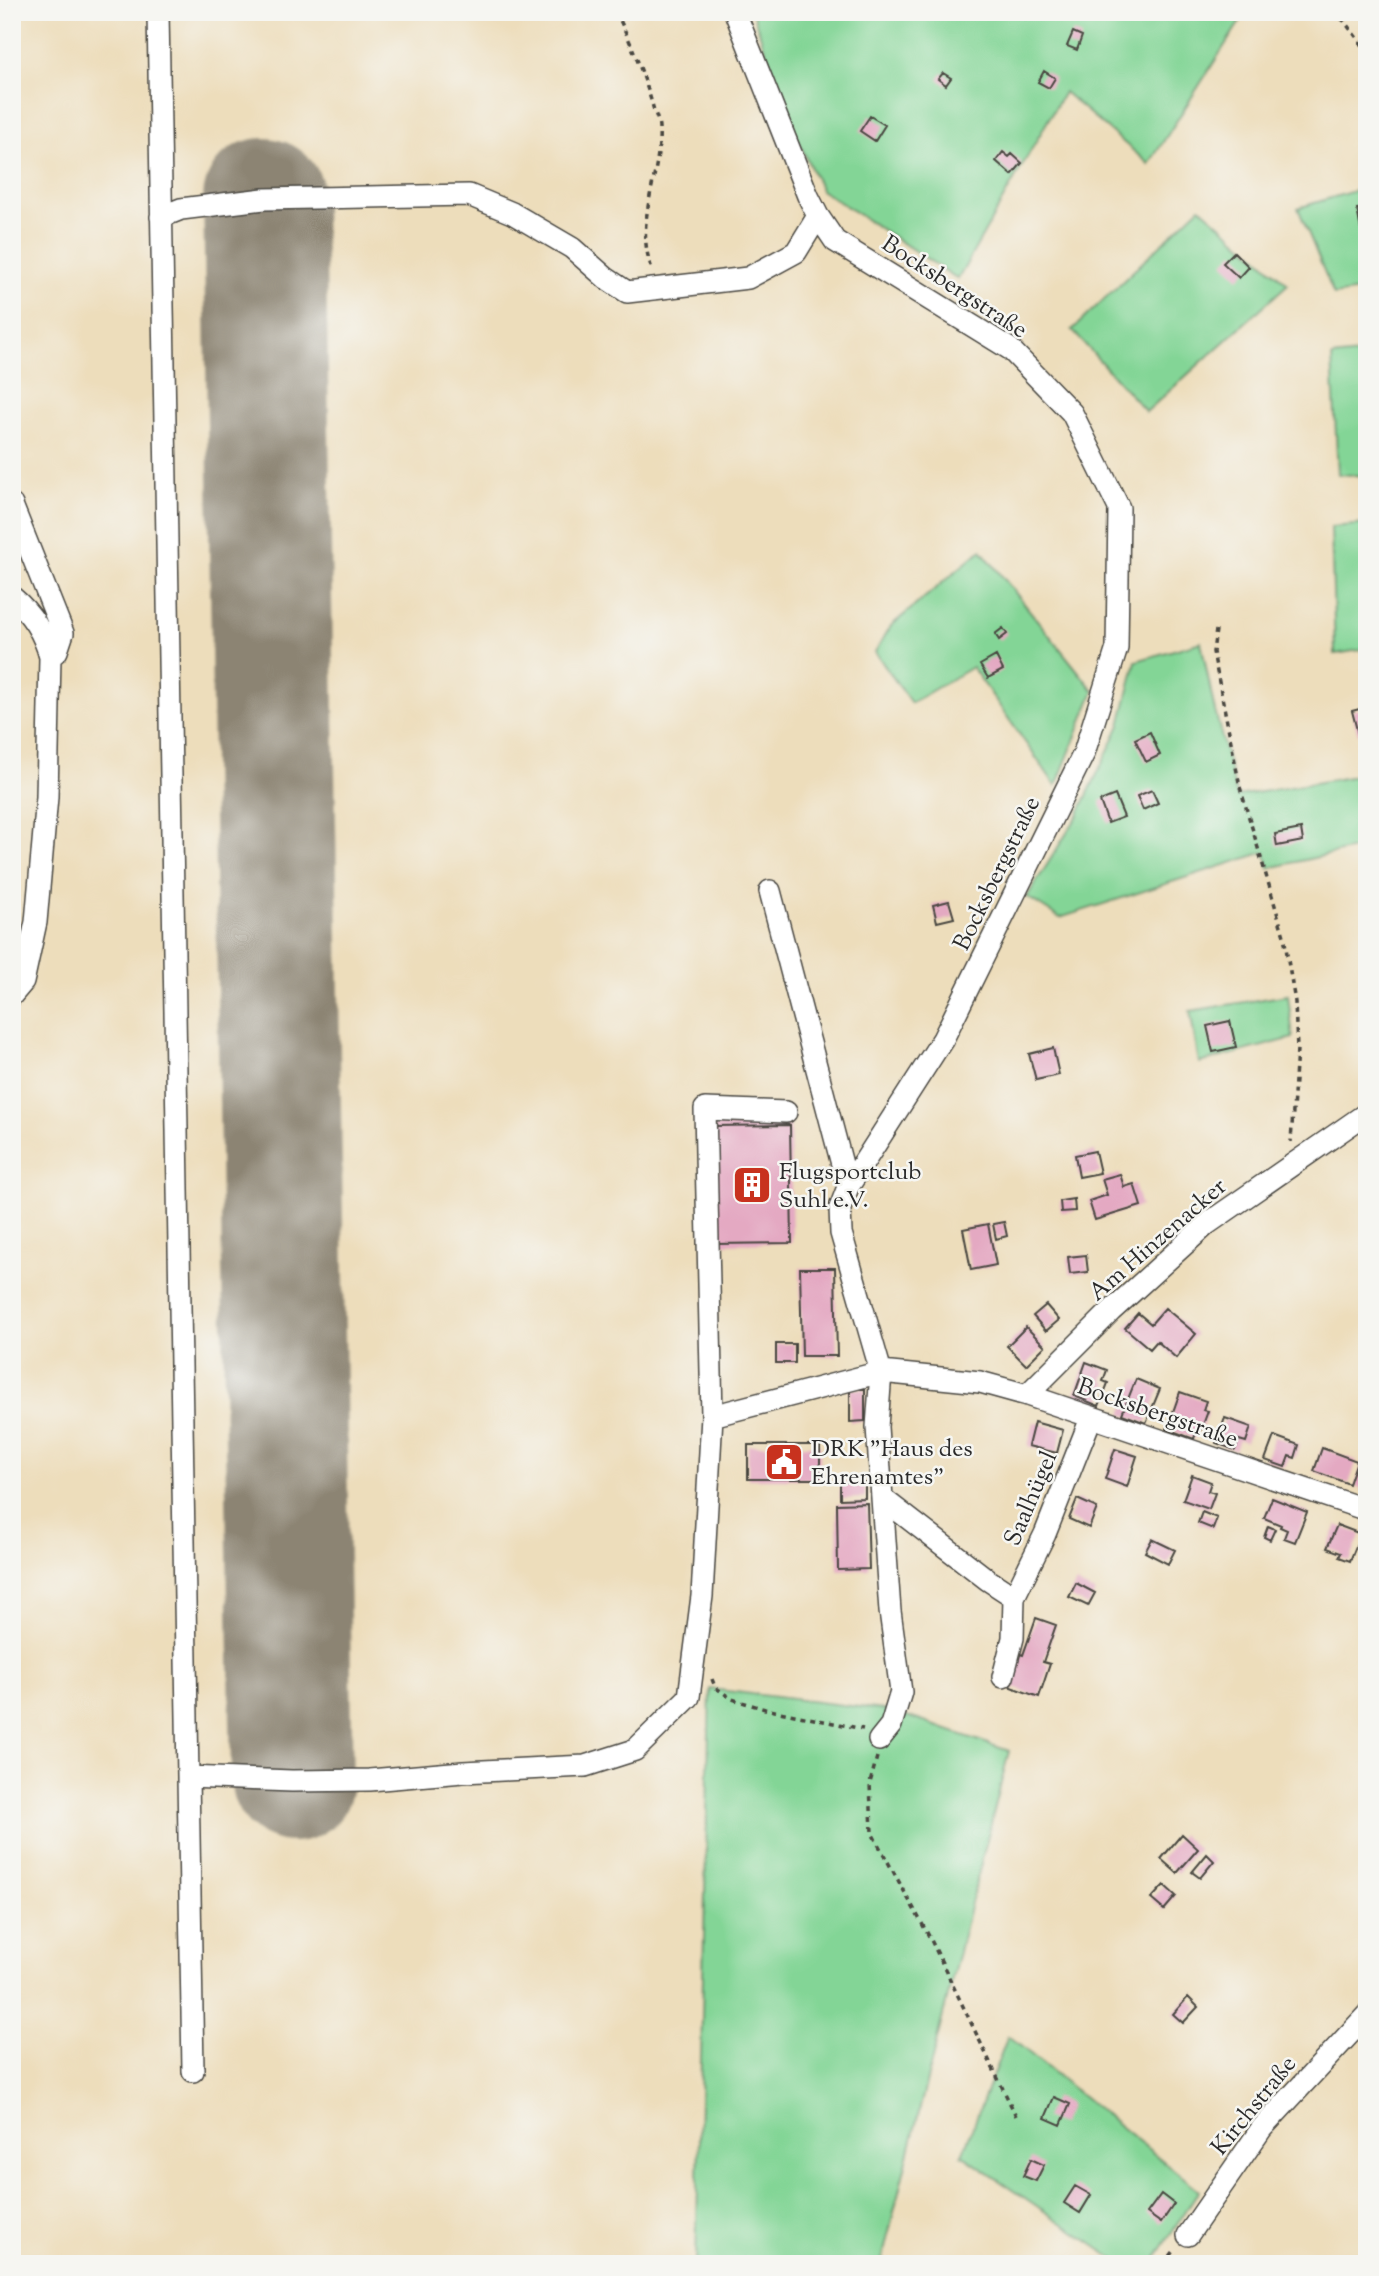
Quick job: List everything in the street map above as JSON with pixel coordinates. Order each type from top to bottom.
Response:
[{"type":"street","points":[[158,12],[193,2071]]},
{"type":"street","name":"Bocksbergstraße","points":[[735,12],[818,216],[835,241],[1010,349],[1072,413],[1119,508],[1117,648],[1084,753],[943,1040],[848,1187],[840,1208],[841,1233],[881,1372],[980,1382],[1027,1395],[1367,1510]]},
{"type":"street","points":[[162,218],[181,209],[264,199],[469,195],[512,213],[572,248],[606,278],[627,292],[748,278],[796,252],[818,216]]},
{"type":"street","points":[[12,505],[63,633],[57,651],[50,657]]},
{"type":"street","points":[[12,597],[25,608],[35,622],[46,641],[50,657],[47,797],[36,922],[23,982],[12,995]]},
{"type":"street","points":[[770,891],[848,1187]]},
{"type":"street","points":[[188,1777],[292,1781],[370,1780],[585,1766],[635,1750],[688,1697],[702,1596],[712,1416],[705,1109],[786,1112]]},
{"type":"street","name":"Am Hinzenacker","points":[[1027,1395],[1111,1311],[1207,1224],[1367,1113]]},
{"type":"street","points":[[712,1416],[881,1372],[877,1427],[890,1611],[901,1692],[891,1725],[879,1740]]},
{"type":"street","name":"Saalhügel","points":[[1014,1597],[1045,1535],[1091,1418]]},
{"type":"street","points":[[883,1498],[988,1580],[1014,1597],[1013,1638],[1003,1677]]},
{"type":"street","name":"Kirchstraße","points":[[1188,2235],[1262,2128],[1367,2015]]},
{"type":"path","points":[[615,12],[646,81],[659,127],[646,213],[647,257],[661,289]]},
{"type":"path","points":[[1334,12],[1367,51]]},
{"type":"path","points":[[1216,630],[1213,652],[1240,787],[1284,936],[1295,1002],[1296,1078],[1290,1166]]},
{"type":"path","points":[[710,1675],[715,1687],[732,1699],[765,1709],[870,1730],[882,1743],[870,1783],[872,1833],[930,1938],[1016,2116]]},
{"type":"green space","points":[[752,12],[1237,12],[1243,17],[1149,164],[1064,92],[958,279],[821,190],[793,129]]},
{"type":"green space","points":[[1367,187],[1367,290],[1334,295],[1298,208]]},
{"type":"green space","points":[[1200,207],[1288,284],[1146,412],[1072,330]]},
{"type":"green space","points":[[1367,353],[1367,476],[1338,474],[1332,357]]},
{"type":"green space","points":[[1367,524],[1367,649],[1335,654],[1331,527]]},
{"type":"green space","points":[[981,550],[1094,691],[1056,786],[972,667],[911,703],[875,652],[891,626]]},
{"type":"green space","points":[[1201,642],[1214,707],[1237,796],[1362,775],[1367,794],[1367,846],[1269,868],[1265,852],[1060,918],[1027,897],[1078,815],[1120,725],[1136,661]]},
{"type":"green space","points":[[1288,995],[1293,1038],[1199,1063],[1190,1011]]},
{"type":"green space","points":[[710,1689],[892,1711],[1009,1751],[881,2264],[696,2264]]},
{"type":"green space","points":[[1008,2036],[1199,2190],[1152,2264],[1122,2264],[962,2155]]},
{"type":"building","points":[[1073,32],[1082,36],[1077,50],[1067,46]]},
{"type":"building","points":[[1044,71],[1055,78],[1049,88],[1038,82]]},
{"type":"building","points":[[943,73],[951,78],[946,85],[938,79]]},
{"type":"building","points":[[870,116],[885,125],[875,141],[860,131]]},
{"type":"building","points":[[1003,152],[1009,157],[1012,154],[1022,163],[1012,175],[996,161]]},
{"type":"building","points":[[1367,208],[1367,235],[1362,236],[1357,209]]},
{"type":"building","points":[[1234,252],[1249,267],[1239,278],[1223,263]]},
{"type":"building","points":[[1003,628],[1007,634],[999,640],[995,634]]},
{"type":"building","points":[[996,656],[1003,670],[988,678],[980,665]]},
{"type":"building","points":[[1367,707],[1367,731],[1358,734],[1352,711]]},
{"type":"building","points":[[1150,732],[1160,755],[1146,762],[1135,739]]},
{"type":"building","points":[[1152,790],[1158,803],[1143,810],[1137,796]]},
{"type":"building","points":[[1115,795],[1124,817],[1108,823],[1100,801]]},
{"type":"building","points":[[1301,829],[1303,841],[1277,846],[1275,834]]},
{"type":"building","points":[[949,901],[954,918],[937,922],[933,905]]},
{"type":"building","points":[[1230,1021],[1236,1047],[1213,1052],[1207,1026]]},
{"type":"building","points":[[1053,1048],[1059,1075],[1036,1080],[1029,1054]]},
{"type":"building","name":"Flugsportclub Suhl e.V.","points":[[790,1125],[792,1243],[713,1244],[712,1126]]},
{"type":"building","points":[[1095,1151],[1100,1173],[1079,1177],[1075,1155]]},
{"type":"building","points":[[1120,1174],[1124,1187],[1134,1184],[1141,1206],[1095,1220],[1089,1201],[1107,1195],[1102,1179]]},
{"type":"building","points":[[1074,1199],[1075,1211],[1061,1212],[1060,1201]]},
{"type":"building","points":[[1004,1222],[1007,1236],[996,1239],[993,1224]]},
{"type":"building","points":[[988,1224],[996,1265],[971,1270],[963,1229]]},
{"type":"building","points":[[1086,1255],[1088,1272],[1070,1274],[1068,1257]]},
{"type":"building","points":[[800,1268],[835,1268],[837,1356],[802,1356]]},
{"type":"building","points":[[1046,1305],[1059,1320],[1046,1331],[1033,1316]]},
{"type":"building","points":[[1165,1308],[1196,1334],[1176,1358],[1157,1341],[1150,1349],[1125,1328],[1138,1313],[1151,1324]]},
{"type":"building","points":[[1026,1327],[1045,1346],[1026,1365],[1007,1346]]},
{"type":"building","points":[[776,1344],[795,1344],[795,1363],[776,1363]]},
{"type":"building","points":[[1086,1362],[1107,1370],[1103,1381],[1108,1383],[1099,1406],[1074,1396]]},
{"type":"building","points":[[1136,1379],[1160,1389],[1146,1423],[1122,1414]]},
{"type":"building","points":[[850,1389],[865,1389],[865,1421],[850,1422]]},
{"type":"building","points":[[1180,1392],[1206,1401],[1203,1410],[1208,1411],[1201,1430],[1197,1429],[1194,1439],[1167,1429]]},
{"type":"building","points":[[1225,1418],[1251,1427],[1246,1442],[1239,1440],[1235,1450],[1216,1443]]},
{"type":"building","points":[[1034,1422],[1063,1430],[1057,1453],[1028,1446]]},
{"type":"building","points":[[1274,1436],[1299,1445],[1295,1458],[1289,1456],[1285,1467],[1265,1460]]},
{"type":"building","points":[[748,1445],[820,1445],[820,1479],[748,1479]]},
{"type":"building","points":[[1322,1448],[1357,1461],[1349,1484],[1314,1471]]},
{"type":"building","points":[[1115,1449],[1137,1456],[1127,1487],[1105,1479]]},
{"type":"building","points":[[1363,1462],[1367,1463],[1367,1491],[1355,1487]]},
{"type":"building","points":[[1192,1475],[1211,1482],[1208,1491],[1215,1493],[1209,1509],[1183,1500]]},
{"type":"building","points":[[840,1482],[865,1482],[865,1498],[840,1499]]},
{"type":"building","points":[[1272,1498],[1307,1512],[1295,1542],[1284,1538],[1287,1530],[1280,1527],[1281,1525],[1264,1518]]},
{"type":"building","points":[[1077,1499],[1097,1508],[1089,1528],[1069,1519]]},
{"type":"building","points":[[867,1503],[869,1569],[838,1570],[837,1504]]},
{"type":"building","points":[[1202,1512],[1217,1518],[1213,1529],[1198,1523]]},
{"type":"building","points":[[1337,1525],[1361,1534],[1350,1561],[1339,1557],[1341,1553],[1327,1548]]},
{"type":"building","points":[[1268,1526],[1275,1529],[1270,1540],[1264,1537]]},
{"type":"building","points":[[1152,1539],[1175,1550],[1168,1564],[1145,1552]]},
{"type":"building","points":[[1076,1583],[1095,1593],[1088,1606],[1069,1597]]},
{"type":"building","points":[[1036,1618],[1056,1625],[1043,1662],[1050,1664],[1039,1697],[1008,1686]]},
{"type":"building","points":[[1182,1834],[1198,1849],[1177,1873],[1161,1859]]},
{"type":"building","points":[[1207,1854],[1214,1861],[1200,1878],[1192,1872]]},
{"type":"building","points":[[1164,1885],[1176,1896],[1164,1910],[1151,1899]]},
{"type":"building","points":[[1188,1997],[1198,2007],[1183,2023],[1173,2014]]},
{"type":"building","points":[[1054,2097],[1070,2104],[1061,2125],[1045,2118]]},
{"type":"building","points":[[1031,2159],[1044,2165],[1036,2181],[1023,2176]]},
{"type":"building","points":[[1075,2186],[1091,2195],[1080,2213],[1064,2203]]},
{"type":"building","points":[[1161,2194],[1174,2204],[1161,2223],[1147,2213]]},
{"type":"runway","points":[[264,199],[292,1781]]},
{"type":"place","name":"Flugsportclub Suhl e.V.","points":[[752,1185]]},
{"type":"place","name":"DRK \"Haus des Ehrenamtes\"","points":[[784,1462]]}]
